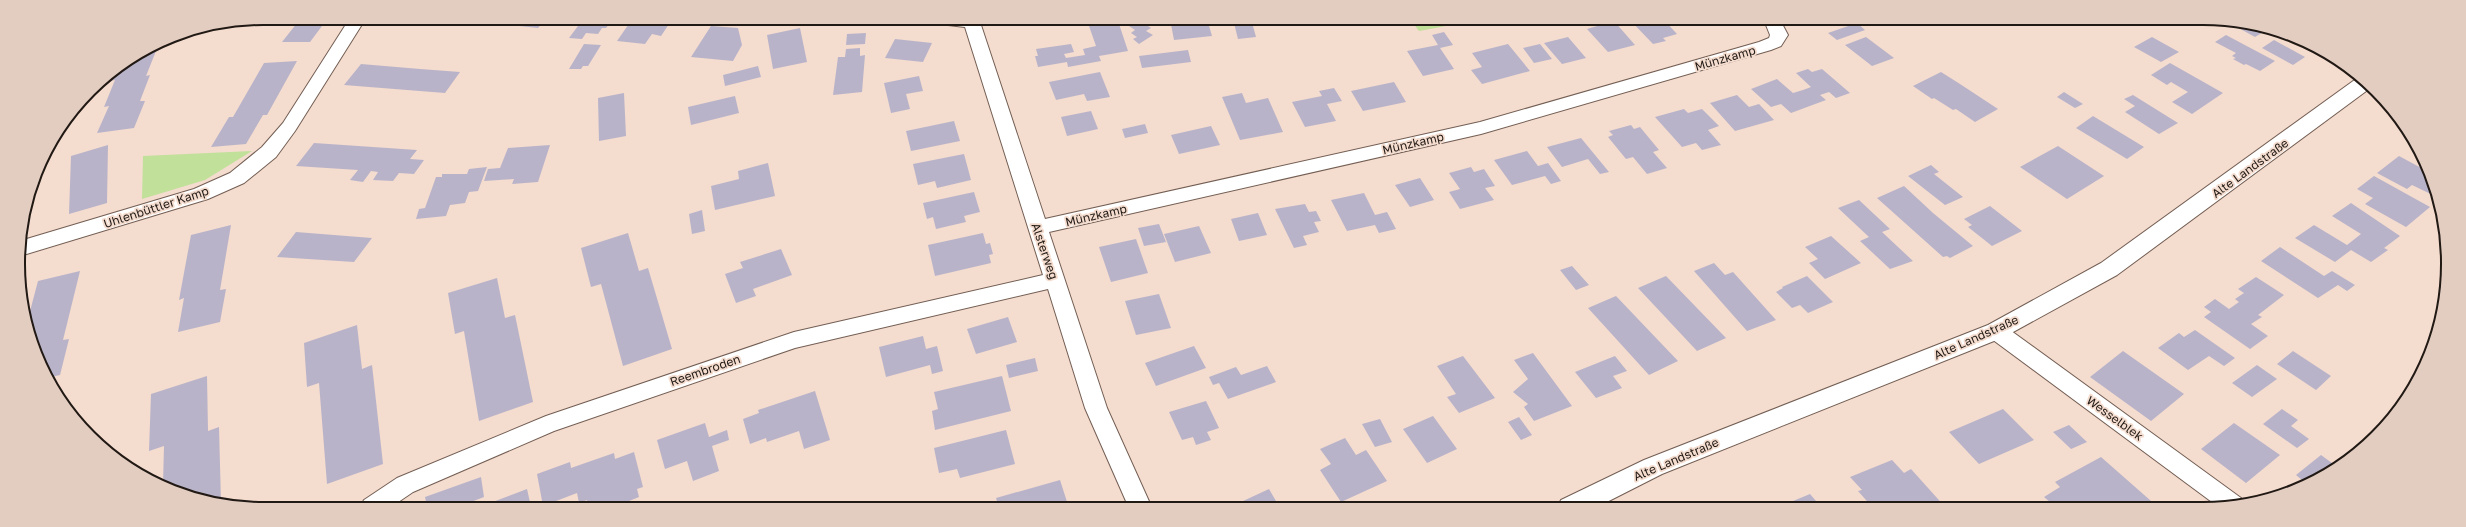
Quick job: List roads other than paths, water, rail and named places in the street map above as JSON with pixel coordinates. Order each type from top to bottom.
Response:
[{"type":"main road","name":"Alte Landstraße","points":[[1582,502],[1652,467],[1996,331],[2109,269],[2361,85]]},
{"type":"street","name":"Uhlenbüttler Kamp","points":[[26,247],[202,194],[236,178],[269,152],[289,127],[354,25]]},
{"type":"street","name":"Alsterweg","points":[[976,25],[1037,228],[1096,408],[1138,502]]},
{"type":"street","name":"Münzkamp","points":[[1037,228],[1481,128],[1765,46],[1775,42],[1775,27]]},
{"type":"street","name":"Reembroden","points":[[380,502],[405,485],[546,426],[794,340],[1055,280]]},
{"type":"street","name":"Wesselblek","points":[[1996,331],[2229,500]]}]
